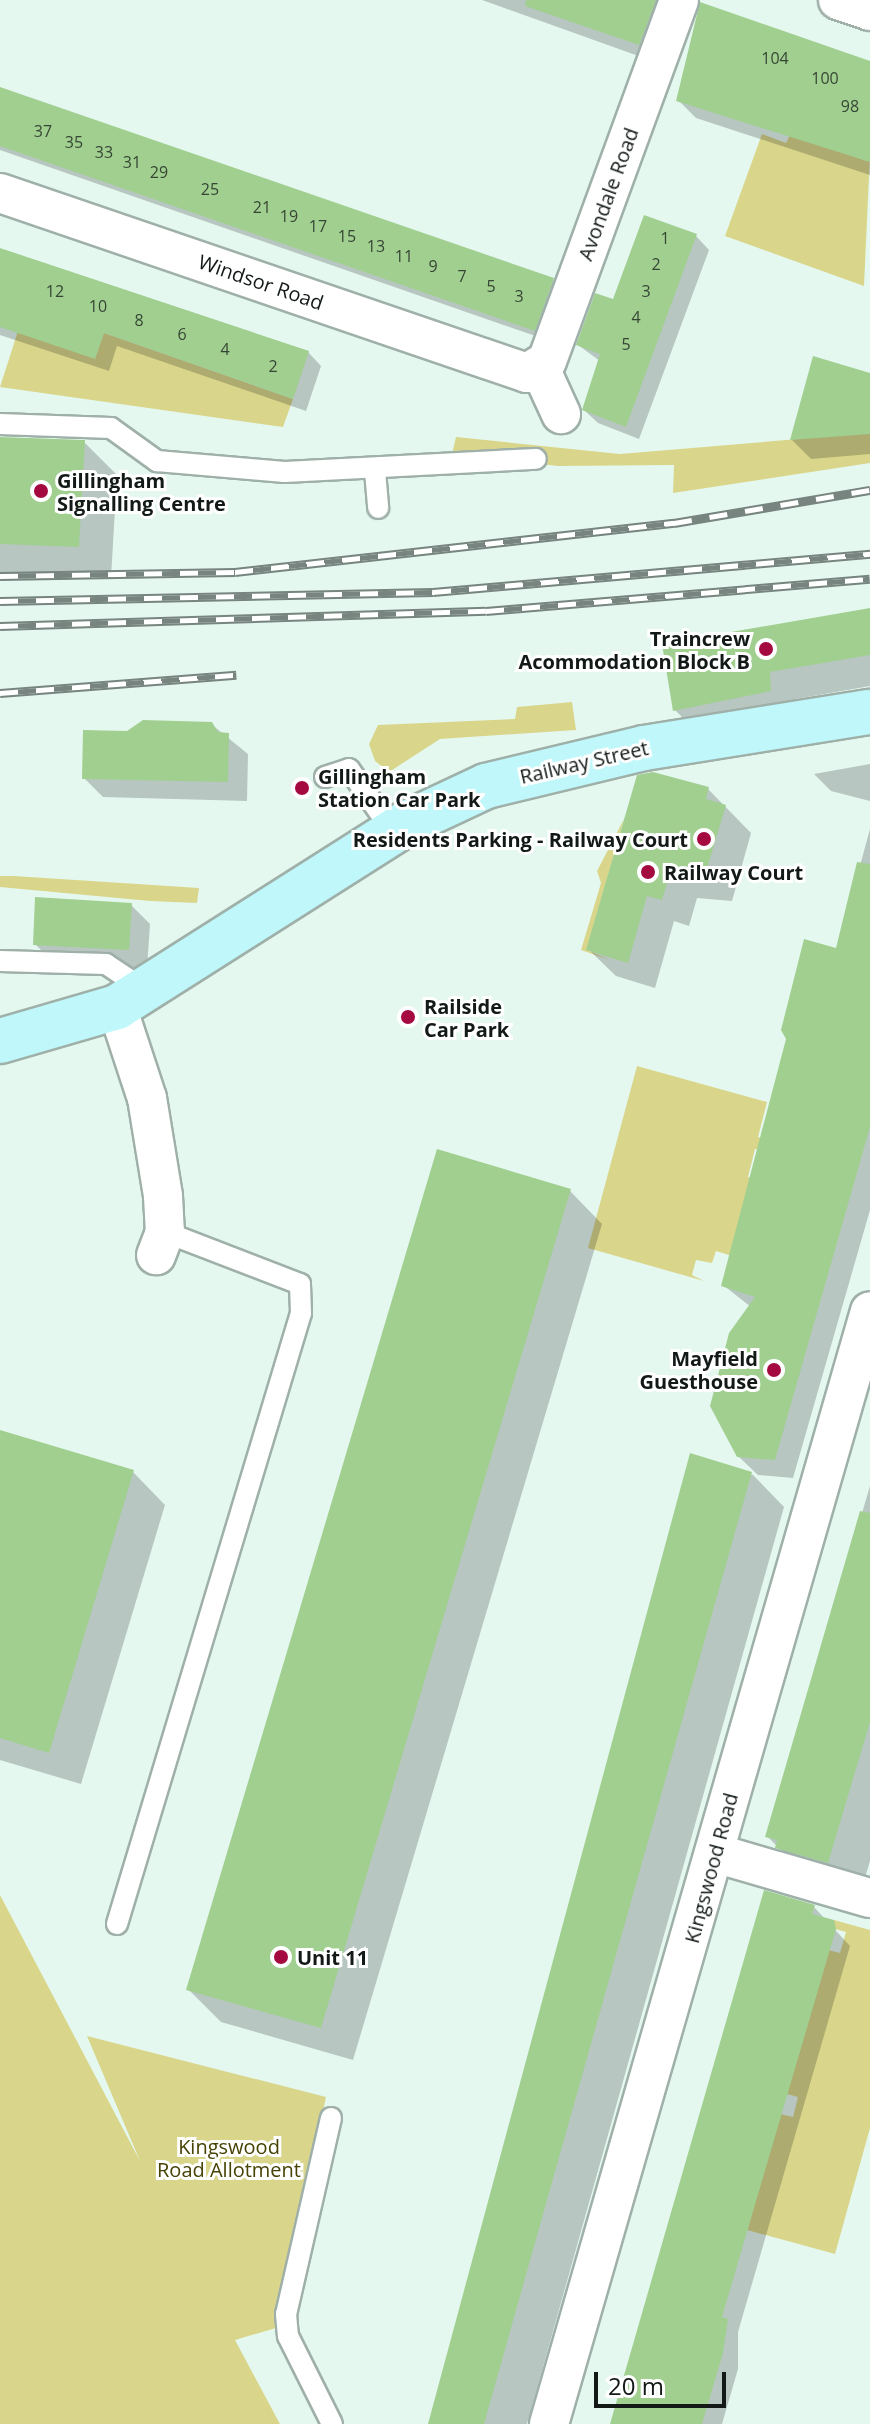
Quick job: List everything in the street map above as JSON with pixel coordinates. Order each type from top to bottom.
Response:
[{"type":"street","name":"Avondale Road","points":[[531,369],[679,0]]},
{"type":"street","points":[[838,0],[870,11]]},
{"type":"street","name":"Windsor Road","points":[[0,193],[531,369]]},
{"type":"street","points":[[531,369],[561,414]]},
{"type":"street","name":"Railway Street","points":[[0,1041],[131,998],[445,803],[529,773],[870,712]]},
{"type":"street","points":[[131,998],[147,1098],[160,1243]]},
{"type":"street","name":"Kingswood Road","points":[[549,2424],[870,1311]]},
{"type":"street","points":[[715,1853],[870,1898]]},
{"type":"lane","points":[[0,424],[111,428],[163,462],[375,471],[536,459]]},
{"type":"lane","points":[[375,471],[378,508]]},
{"type":"lane","points":[[325,777],[349,769],[394,833]]},
{"type":"lane","points":[[0,961],[106,964],[131,998]]},
{"type":"lane","points":[[117,1924],[301,1313],[300,1284],[160,1243]]},
{"type":"lane","points":[[331,2118],[286,2314],[288,2336],[332,2424]]},
{"type":"green space","points":[[762,134],[786,143],[790,135],[867,161],[870,154],[864,286],[725,236]]},
{"type":"green space","points":[[26,306],[95,358],[104,333],[293,399],[283,427],[0,387]]},
{"type":"green space","points":[[870,433],[870,463],[673,493],[674,465],[558,466],[452,454],[456,437],[620,454]]},
{"type":"green space","points":[[572,702],[576,730],[440,739],[389,772],[375,761],[369,744],[378,725],[515,719],[517,707]]},
{"type":"green space","points":[[624,819],[587,950],[610,960],[581,950],[601,883],[597,871]]},
{"type":"green space","points":[[0,876],[199,888],[197,903],[150,901],[0,887]]},
{"type":"green space","points":[[637,1066],[767,1102],[758,1137],[800,1149],[797,1160],[755,1149],[748,1177],[792,1188],[732,1256],[716,1251],[712,1263],[696,1260],[692,1275],[704,1281],[588,1248]]},
{"type":"green space","name":"Kingswood Road Allotment","points":[[0,1895],[140,2161],[87,2036],[326,2097],[276,2328],[235,2340],[280,2424],[0,2424]]},
{"type":"green space","points":[[834,1920],[870,1930],[870,2128],[835,2254],[747,2230],[780,2114],[793,2117],[798,2097],[765,2088],[828,1950],[840,1953],[846,1932],[832,1928]]},
{"type":"building","points":[[526,0],[656,0],[639,45],[525,6]]},
{"type":"building","points":[[700,2],[870,61],[870,162],[676,101]]},
{"type":"building","points":[[0,87],[554,278],[535,331],[0,146]]},
{"type":"building","points":[[644,215],[697,234],[626,427],[582,410],[600,354],[576,345],[595,293],[613,299]]},
{"type":"building","points":[[0,248],[309,351],[293,399],[104,333],[95,359],[0,327]]},
{"type":"building","points":[[813,356],[870,373],[870,434],[790,440]]},
{"type":"building","name":"Gillingham Signalling Centre","points":[[0,437],[85,440],[79,547],[0,544]]},
{"type":"building","name":"Traincrew Acommodation Block B","points":[[870,608],[870,655],[770,672],[771,691],[673,711],[662,644]]},
{"type":"building","points":[[143,720],[212,722],[218,732],[229,733],[228,782],[82,779],[83,730],[127,731]]},
{"type":"building","name":"Railway Court","points":[[653,772],[709,787],[706,799],[726,805],[705,875],[670,872],[662,900],[647,896],[628,963],[586,950],[637,775]]},
{"type":"building","points":[[857,862],[870,864],[870,1127],[775,1460],[737,1457],[710,1406],[729,1333],[755,1297],[721,1286],[786,1039],[781,1030],[804,939],[836,948]]},
{"type":"building","points":[[35,897],[132,903],[129,950],[33,945]]},
{"type":"building","points":[[437,1149],[571,1189],[321,2028],[186,1990]]},
{"type":"building","points":[[0,1430],[134,1470],[49,1753],[0,1738]]},
{"type":"building","points":[[690,1453],[752,1472],[484,2424],[428,2424]]},
{"type":"building","points":[[860,1511],[870,1513],[870,1722],[828,1863],[775,1848],[777,1840],[765,1837]]},
{"type":"building","points":[[764,1890],[815,1905],[812,1914],[834,1920],[836,1929],[722,2317],[728,2319],[723,2353],[702,2424],[610,2424]]},
{"type":"railway","points":[[0,576],[235,572],[674,523],[870,490]]},
{"type":"railway","points":[[0,601],[433,592],[870,554]]},
{"type":"railway","points":[[0,626],[486,611],[870,579]]},
{"type":"railway","points":[[0,693],[236,675]]},
{"type":"place","name":"Gillingham Signalling Centre","points":[[41,491]]},
{"type":"place","name":"Traincrew Acommodation Block B","points":[[766,649]]},
{"type":"place","name":"Gillingham Station Car Park","points":[[302,788]]},
{"type":"place","name":"Residents Parking - Railway Court","points":[[704,839]]},
{"type":"place","name":"Railway Court","points":[[648,872]]},
{"type":"place","name":"Railside Car Park","points":[[408,1017]]},
{"type":"place","name":"Mayfield Guesthouse","points":[[774,1370]]},
{"type":"place","name":"Unit 11","points":[[281,1957]]}]
